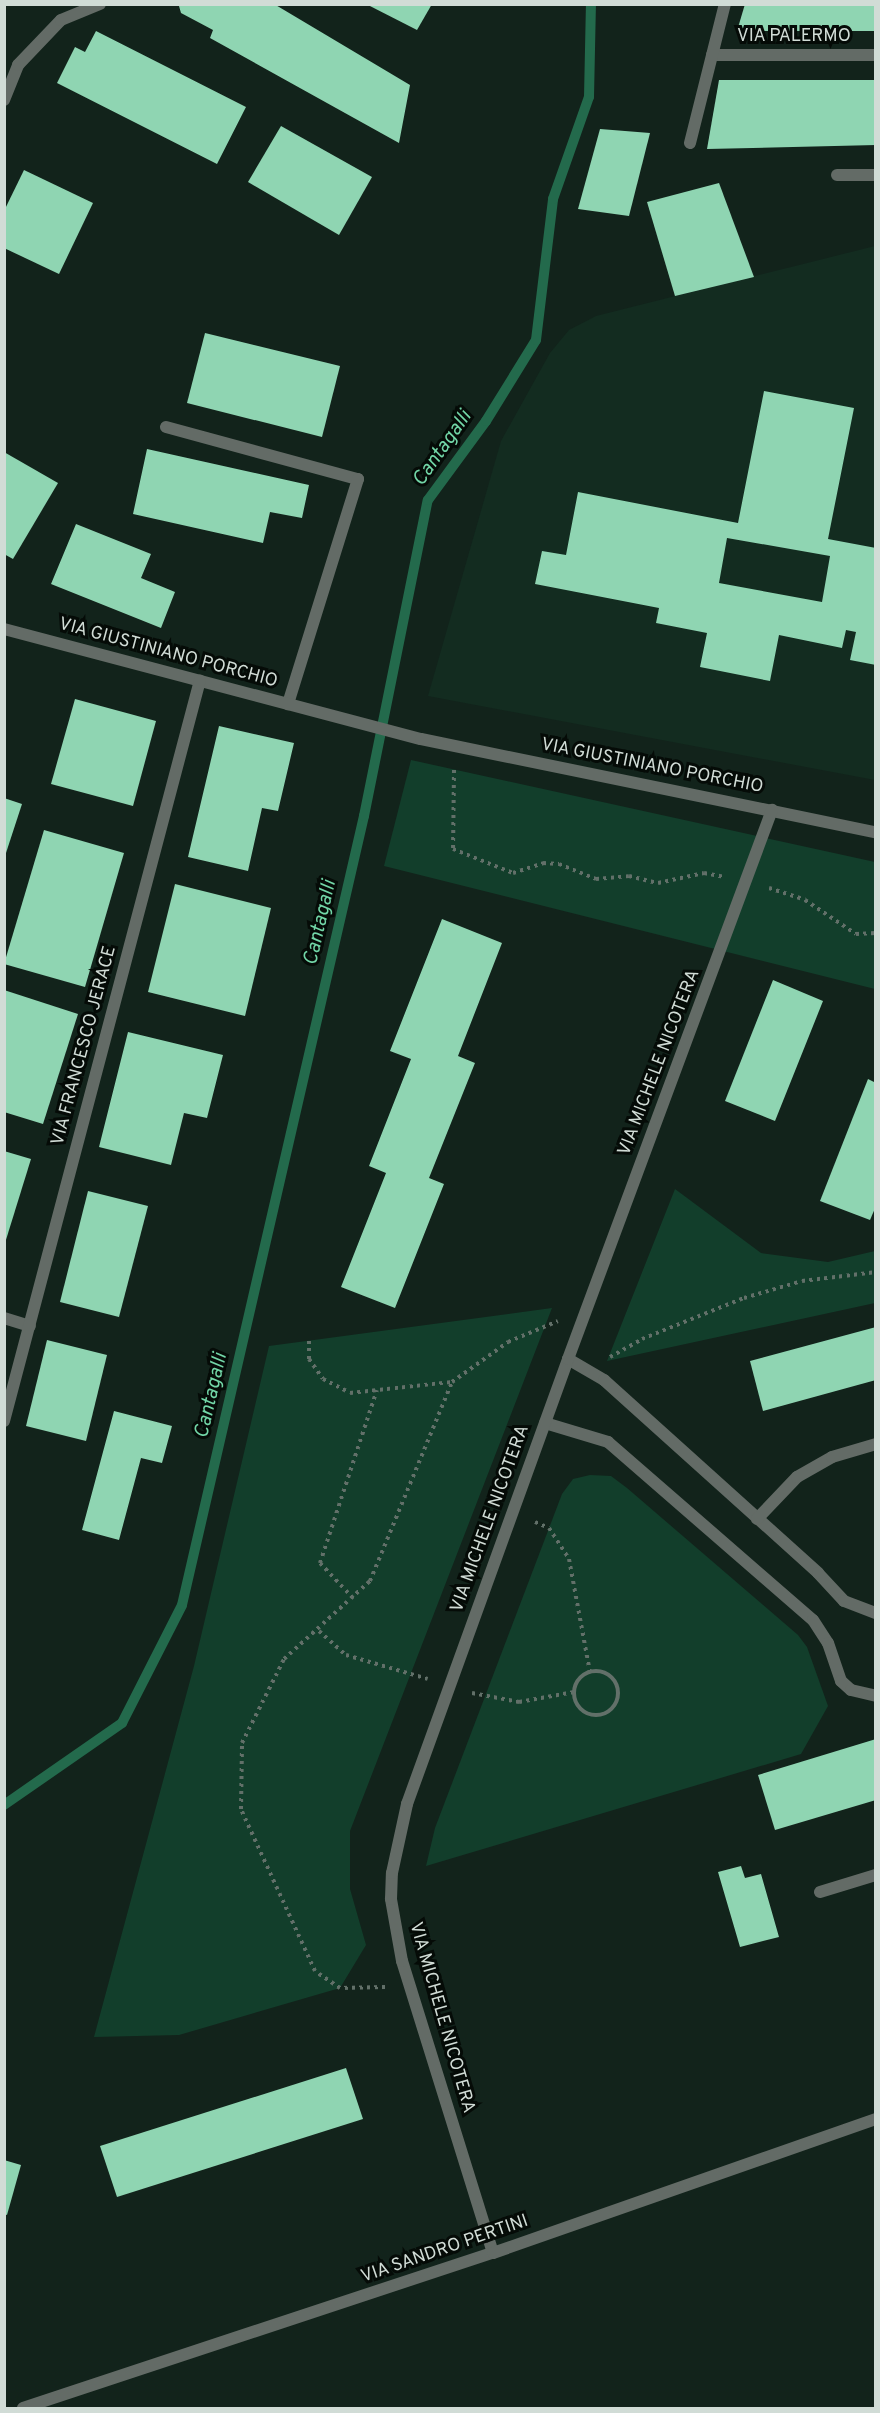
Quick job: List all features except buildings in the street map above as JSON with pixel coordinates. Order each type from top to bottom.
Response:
[{"type":"street","points":[[4,100],[18,65],[61,20],[100,4]]},
{"type":"street","points":[[690,143],[725,4]]},
{"type":"street","name":"VIA PALERMO","points":[[712,55],[876,55]]},
{"type":"street","points":[[837,175],[876,174]]},
{"type":"street","points":[[166,427],[358,479],[288,704]]},
{"type":"street","name":"VIA GIUSTINIANO PORCHIO","points":[[4,629],[422,739],[876,832]]},
{"type":"street","name":"VIA FRANCESCO JERACE","points":[[4,1422],[200,680]]},
{"type":"street","name":"VIA MICHELE NICOTERA","points":[[493,2253],[410,1986],[395,1927],[392,1873],[408,1804],[450,1685],[544,1423],[748,881],[772,810]]},
{"type":"street","points":[[4,1318],[30,1326]]},
{"type":"street","points":[[568,1359],[589,1370],[757,1519],[844,1601],[876,1613]]},
{"type":"street","points":[[544,1423],[608,1442],[813,1620],[828,1643],[841,1681],[851,1690],[876,1696]]},
{"type":"street","points":[[757,1519],[797,1477],[832,1457],[876,1444]]},
{"type":"street","points":[[820,1892],[876,1875]]},
{"type":"street","name":"VIA SANDRO PERTINI","points":[[23,2409],[493,2253],[876,2119]]},
{"type":"path","points":[[454,745],[453,849],[513,873],[543,863],[559,864],[596,879],[629,876],[658,883],[704,873],[748,881],[805,900],[856,934],[876,933]]},
{"type":"path","points":[[589,1370],[642,1339],[744,1298],[802,1281],[876,1272]]},
{"type":"path","points":[[309,1341],[309,1359],[323,1379],[350,1393],[452,1382],[508,1341],[537,1328],[583,1318]]},
{"type":"path","points":[[410,1986],[340,1988],[315,1971],[241,1809],[242,1743],[284,1659],[318,1631],[370,1581],[452,1382]]},
{"type":"path","points":[[353,1598],[320,1563],[377,1390]]},
{"type":"path","points":[[512,1512],[549,1528],[570,1558],[590,1672]]},
{"type":"path","points":[[318,1631],[346,1655],[450,1685],[484,1698],[519,1702],[574,1692]]},
{"type":"path","points":[[590,1672],[603,1673],[614,1681],[618,1694],[613,1707],[602,1714],[588,1714],[578,1706],[574,1692],[579,1680],[590,1672]]},
{"type":"shaded area","points":[[875,246],[875,780],[428,696],[501,441],[550,353],[569,330],[596,316]]},
{"type":"shaded area","points":[[411,760],[875,862],[875,989],[384,866]]},
{"type":"shaded area","points":[[675,1189],[761,1253],[828,1262],[875,1251],[875,1303],[607,1361]]},
{"type":"shaded area","points":[[552,1308],[350,1831],[350,1889],[366,1945],[340,1988],[179,2035],[94,2037],[194,1666],[269,1346]]},
{"type":"shaded area","points":[[590,1475],[611,1476],[627,1488],[798,1635],[807,1647],[828,1706],[801,1754],[426,1866],[435,1828],[562,1494],[573,1479]]},
{"type":"waterway","name":"Cantagalli","points":[[4,1805],[122,1723],[182,1605],[364,816],[428,500],[486,421],[536,340],[553,199],[589,97],[591,4]]}]
